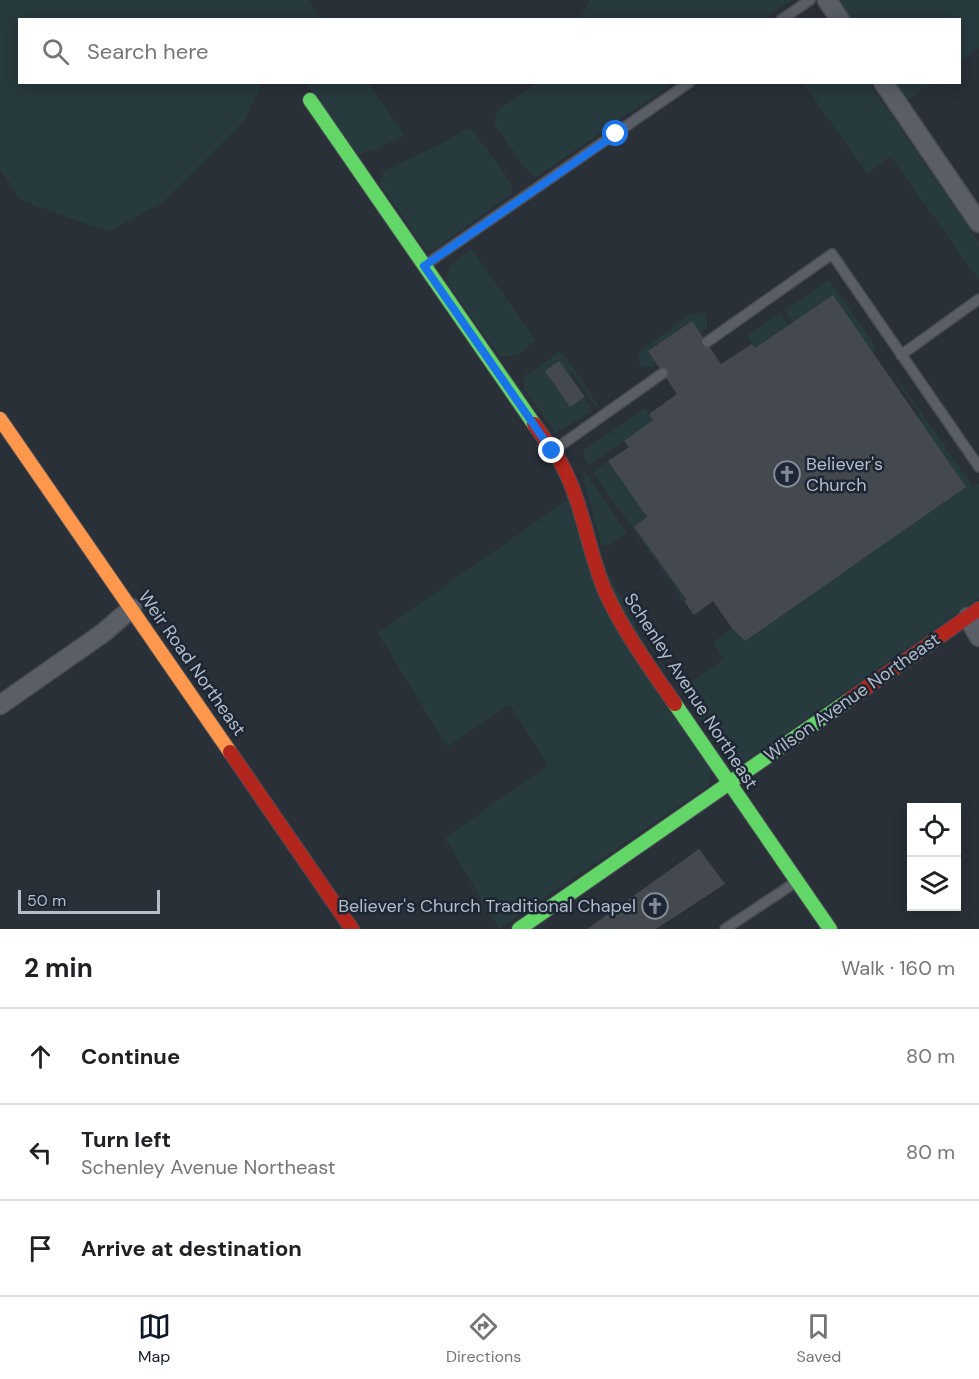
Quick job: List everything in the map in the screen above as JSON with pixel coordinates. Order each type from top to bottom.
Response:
[{"type":"street","points":[[827,0],[839,18]]},
{"type":"street","points":[[884,84],[979,223]]},
{"type":"street","name":"Schenley Avenue Northeast","points":[[310,100],[562,465],[570,482],[595,564],[611,604],[667,693],[830,929]]},
{"type":"street","name":"Weir Road Northeast","points":[[0,419],[352,929]]},
{"type":"street","points":[[0,705],[103,633],[132,608]]},
{"type":"street","points":[[973,613],[979,637]]},
{"type":"street","name":"Wilson Avenue Northeast","points":[[519,929],[540,919],[973,613]]},
{"type":"lane","points":[[784,18],[810,0]]},
{"type":"lane","points":[[424,266],[687,84]]},
{"type":"lane","points":[[707,342],[832,254],[979,466]]},
{"type":"lane","points":[[902,355],[979,299]]},
{"type":"lane","points":[[552,451],[663,373]]},
{"type":"lane","points":[[725,929],[797,881]]},
{"type":"green space","points":[[0,0],[309,0],[321,18],[18,18],[18,84],[261,84],[246,119],[163,202],[108,232],[21,200],[0,169]]},
{"type":"green space","points":[[590,0],[792,0],[765,18],[581,18]]},
{"type":"green space","points":[[838,0],[979,0],[979,48],[961,61],[961,18],[850,18]]},
{"type":"green space","points":[[307,84],[369,84],[405,135],[372,151],[357,154]]},
{"type":"green space","points":[[535,84],[672,84],[536,177],[525,168],[494,123],[497,111]]},
{"type":"green space","points":[[804,84],[870,84],[979,242],[979,280],[891,157],[867,173]]},
{"type":"green space","points":[[894,84],[930,84],[906,101]]},
{"type":"green space","points":[[464,130],[472,130],[477,136],[511,183],[512,193],[435,249],[426,251],[379,182],[385,170],[447,141]]},
{"type":"green space","points":[[472,249],[536,341],[517,355],[500,357],[447,282],[451,266]]},
{"type":"green space","points":[[829,280],[877,349],[873,352],[794,323],[785,310]]},
{"type":"green space","points":[[699,312],[705,314],[707,323],[701,334],[692,321],[648,351],[657,364],[653,367],[643,367],[638,356],[642,350],[691,314]]},
{"type":"green space","points":[[780,313],[788,325],[755,348],[747,336]]},
{"type":"green space","points":[[559,352],[564,354],[598,405],[596,407],[573,373],[569,375],[559,361],[546,371],[570,406],[583,398],[592,411],[556,433],[524,389],[524,377]]},
{"type":"green space","points":[[898,379],[972,485],[979,484],[979,598],[744,762],[731,758],[720,748],[680,690],[724,659],[713,642],[732,628],[745,641],[920,414],[896,380]]},
{"type":"green space","points":[[645,408],[653,420],[589,466],[583,457],[584,450]]},
{"type":"green space","points":[[608,461],[647,517],[687,600],[684,601],[593,472]]},
{"type":"green space","points":[[583,469],[627,533],[610,545],[604,546],[601,543],[584,481]]},
{"type":"green space","points":[[568,499],[711,768],[709,785],[499,929],[445,838],[548,765],[510,705],[447,747],[378,633]]},
{"type":"building","name":"Believer's Church","points":[[833,295],[966,487],[745,641],[732,628],[713,601],[694,615],[684,601],[687,600],[634,527],[647,517],[608,461],[629,447],[624,441],[653,420],[649,414],[677,394],[648,351],[692,321],[721,364],[752,344],[755,348]]},
{"type":"building","points":[[559,361],[585,397],[570,407],[545,371]]},
{"type":"building","name":"Believer's Church Traditional Chapel","points":[[699,849],[725,884],[656,929],[587,929]]},
{"type":"traffic: fast","points":[[310,100],[534,424]]},
{"type":"traffic: fast","points":[[519,929],[849,700]]},
{"type":"traffic: fast","points":[[675,704],[830,929]]},
{"type":"traffic: slow","points":[[0,419],[230,752]]},
{"type":"traffic: jam","points":[[534,424],[559,460],[569,480],[599,576],[612,606],[637,649],[675,704]]},
{"type":"traffic: jam","points":[[849,700],[979,609]]},
{"type":"traffic: jam","points":[[230,752],[352,929]]},
{"type":"place","name":"Believer's Church","points":[[787,474]]},
{"type":"place","name":"Believer's Church Traditional Chapel","points":[[655,906]]},
{"type":"route","points":[[552,451],[424,266],[616,134]]}]
